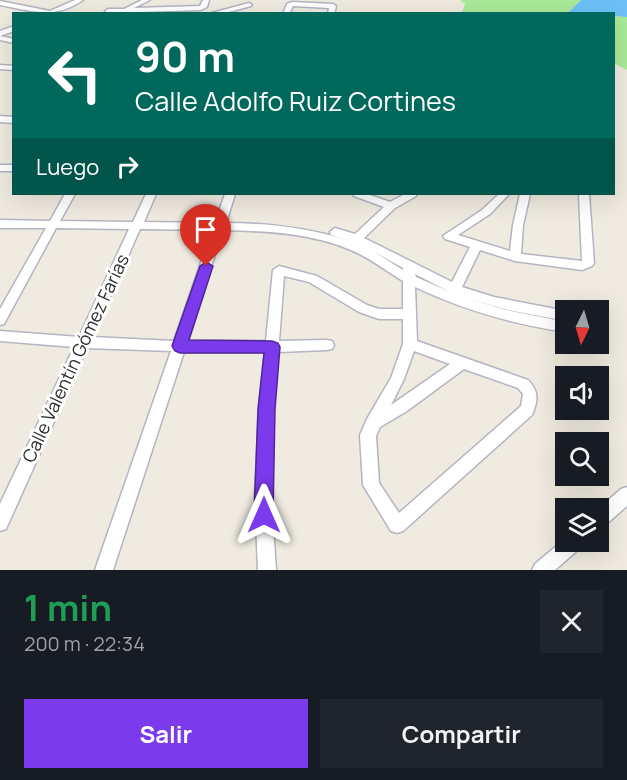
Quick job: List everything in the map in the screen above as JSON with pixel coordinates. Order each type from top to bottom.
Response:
[{"type":"street","points":[[1,4],[10,0]]},
{"type":"street","points":[[52,12],[80,0]]},
{"type":"street","points":[[121,12],[147,0]]},
{"type":"street","points":[[108,11],[173,11],[206,3]]},
{"type":"street","points":[[1,4],[45,12]]},
{"type":"street","points":[[287,12],[290,4],[332,10]]},
{"type":"street","points":[[216,12],[249,5]]},
{"type":"street","points":[[0,320],[69,195]]},
{"type":"street","name":"Calle Valentín Gómez Farías","points":[[0,524],[151,195]]},
{"type":"street","points":[[104,570],[230,195]]},
{"type":"street","points":[[366,195],[391,206]]},
{"type":"street","points":[[358,238],[391,206],[410,195]]},
{"type":"street","points":[[503,195],[486,212],[450,236],[515,257],[582,266],[588,263],[584,195]]},
{"type":"street","points":[[515,257],[518,225],[525,195]]},
{"type":"street","points":[[0,224],[266,227],[310,234],[361,249],[453,294],[501,314],[555,325]]},
{"type":"street","points":[[266,227],[287,224],[314,227],[358,238],[409,272]]},
{"type":"street","points":[[453,294],[476,246]]},
{"type":"street","points":[[267,570],[263,497],[266,409],[279,270],[313,279],[363,309],[379,314],[410,314]]},
{"type":"street","points":[[409,272],[410,344],[397,379],[371,425],[368,435],[371,485],[397,525],[527,410],[532,397],[524,384],[410,344]]},
{"type":"street","points":[[453,294],[555,314]]},
{"type":"street","points":[[0,336],[180,346],[327,345]]},
{"type":"street","points":[[371,425],[402,406],[461,363]]},
{"type":"street","points":[[609,511],[627,495]]},
{"type":"street","points":[[541,570],[562,552]]},
{"type":"green space","points":[[460,0],[581,0],[570,12],[462,12],[465,4]]},
{"type":"green space","points":[[615,16],[627,17],[627,70],[615,64]]},
{"type":"water","points":[[581,0],[627,0],[627,17],[615,16],[615,12],[569,12]]},
{"type":"route","points":[[206,266],[180,346],[272,347],[266,409],[264,515]]}]
